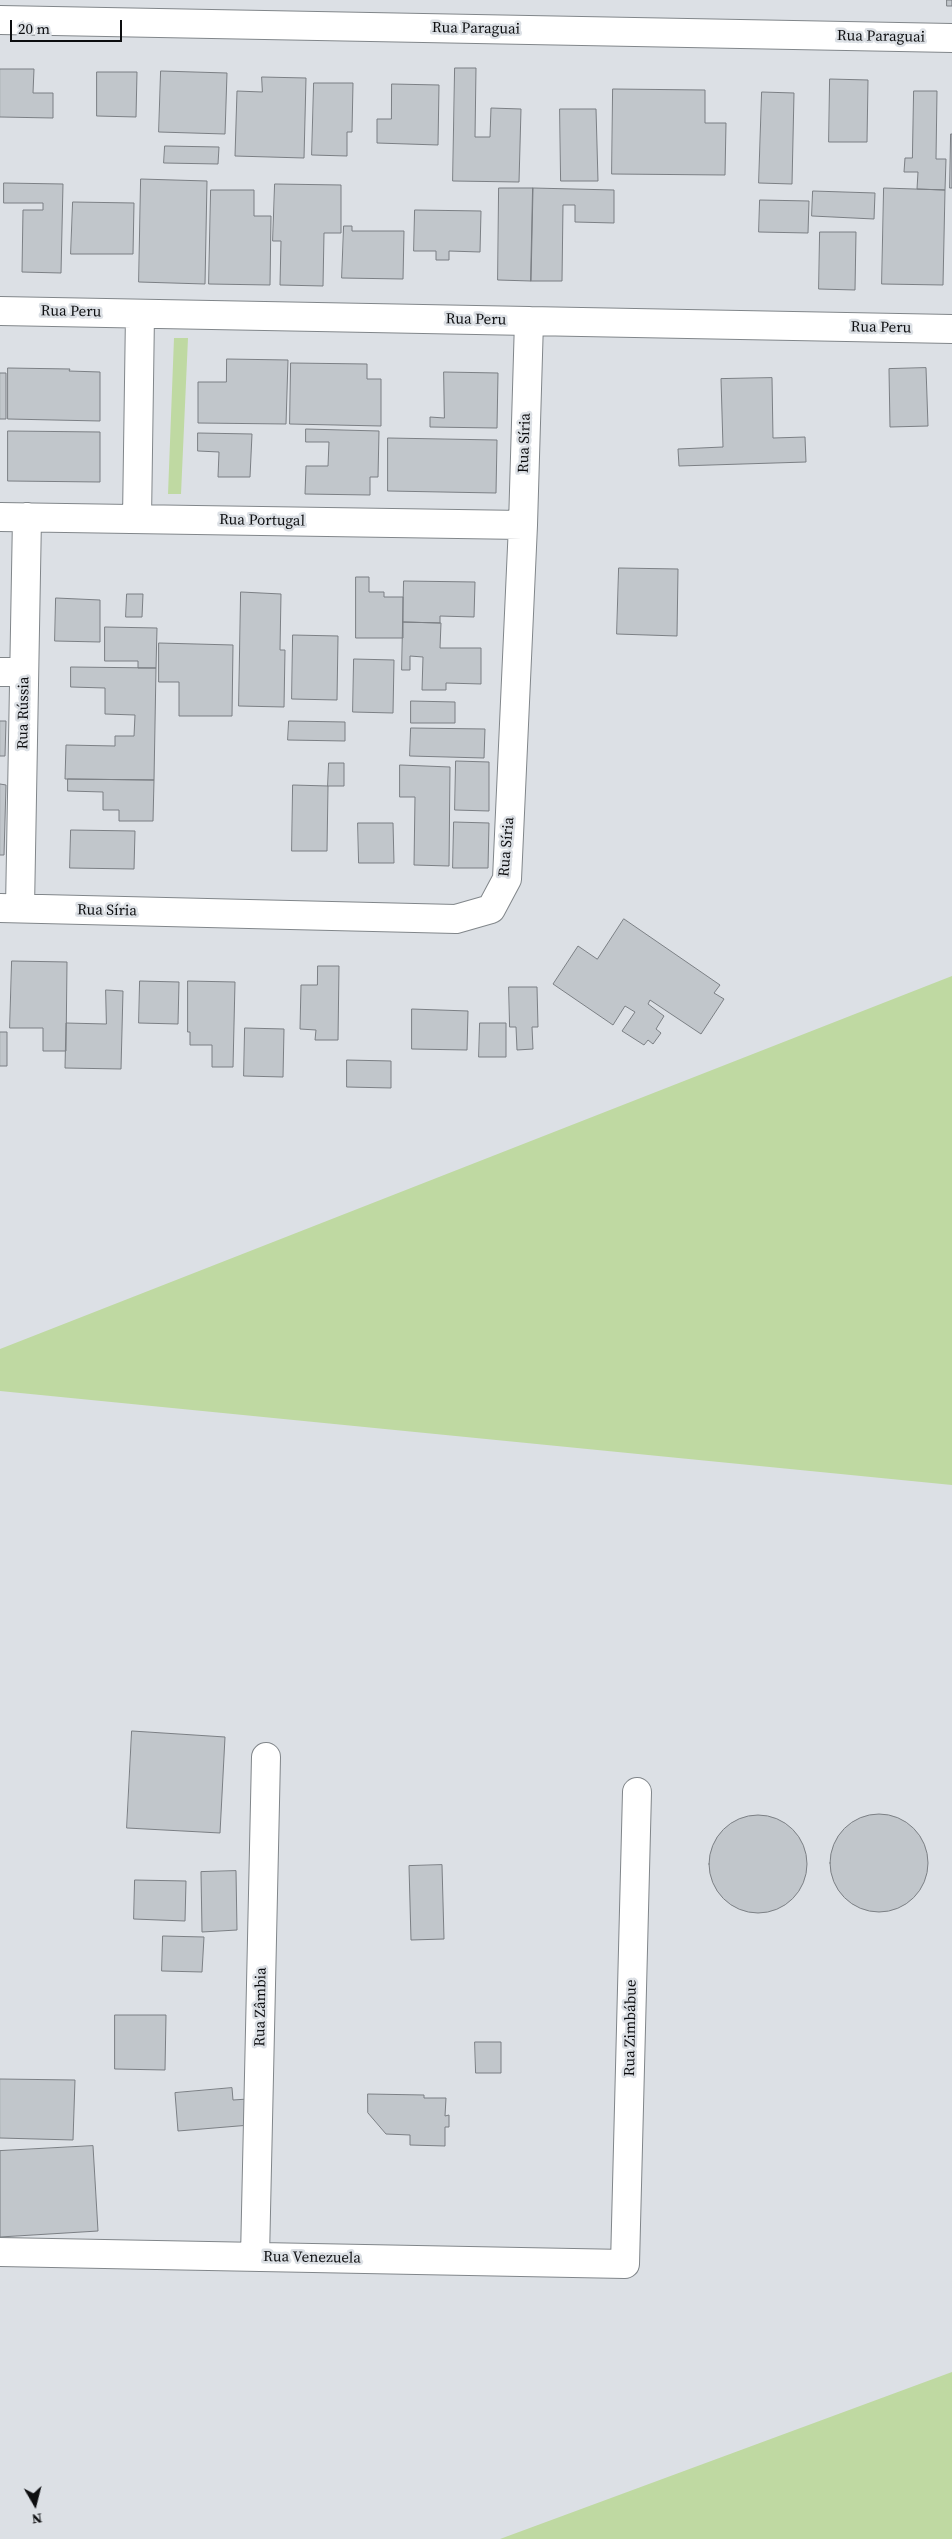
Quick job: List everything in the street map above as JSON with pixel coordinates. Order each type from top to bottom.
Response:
[{"type":"street","name":"Rua Paraguai","points":[[0,20],[952,38]]},
{"type":"street","name":"Rua Peru","points":[[0,311],[952,329]]},
{"type":"street","points":[[137,519],[140,314]]},
{"type":"street","name":"Rua Síria","points":[[10,908],[456,919],[491,909],[507,879],[523,525],[529,321]]},
{"type":"street","name":"Rua Portugal","points":[[0,517],[523,525]]},
{"type":"street","name":"Rua Rússia","points":[[10,908],[12,672],[27,517]]},
{"type":"street","name":"Rua Zâmbia","points":[[255,2257],[266,1757]]},
{"type":"street","name":"Rua Zimbábue","points":[[625,2264],[637,1792]]},
{"type":"street","name":"Rua Venezuela","points":[[0,2252],[625,2264]]},
{"type":"green space","points":[[174,338],[188,338],[181,494],[168,494]]},
{"type":"green space","points":[[952,976],[952,1485],[0,1391],[0,1349]]},
{"type":"green space","points":[[952,2372],[952,2539],[500,2539]]},
{"type":"building","points":[[947,0],[952,0],[952,6],[947,6]]},
{"type":"building","points":[[455,68],[476,68],[475,137],[490,137],[491,108],[521,109],[519,182],[453,181]]},
{"type":"building","points":[[0,69],[34,69],[33,93],[53,93],[53,118],[0,117]]},
{"type":"building","points":[[161,71],[227,73],[225,134],[159,132]]},
{"type":"building","points":[[97,72],[137,72],[136,117],[97,116]]},
{"type":"building","points":[[262,77],[306,78],[304,158],[235,156],[237,91],[262,92]]},
{"type":"building","points":[[830,79],[868,80],[867,142],[829,142]]},
{"type":"building","points":[[314,83],[353,83],[352,132],[347,132],[347,156],[312,155]]},
{"type":"building","points":[[392,84],[439,85],[438,145],[377,143],[377,119],[391,119]]},
{"type":"building","points":[[613,89],[705,90],[705,123],[726,123],[725,175],[612,174]]},
{"type":"building","points":[[914,91],[937,91],[936,159],[946,159],[945,190],[917,189],[918,172],[904,172],[905,158],[912,158]]},
{"type":"building","points":[[762,92],[794,93],[792,184],[759,183]]},
{"type":"building","points":[[560,109],[596,109],[598,181],[561,181]]},
{"type":"building","points":[[951,134],[952,188],[950,188]]},
{"type":"building","points":[[165,146],[219,147],[218,164],[164,163]]},
{"type":"building","points":[[141,179],[207,181],[205,284],[139,282]]},
{"type":"building","points":[[4,183],[63,184],[61,273],[22,272],[23,210],[43,210],[43,203],[4,203]]},
{"type":"building","points":[[275,184],[341,185],[341,233],[324,233],[323,286],[280,285],[281,241],[273,241]]},
{"type":"building","points":[[499,188],[533,188],[531,281],[498,280]]},
{"type":"building","points":[[533,188],[614,190],[614,223],[575,222],[575,205],[563,205],[562,281],[531,281]]},
{"type":"building","points":[[884,188],[945,190],[943,285],[882,284]]},
{"type":"building","points":[[211,190],[254,190],[254,216],[271,216],[270,285],[209,284]]},
{"type":"building","points":[[813,191],[875,193],[874,219],[812,216]]},
{"type":"building","points":[[760,200],[809,201],[808,233],[759,232]]},
{"type":"building","points":[[73,202],[134,203],[133,254],[71,254]]},
{"type":"building","points":[[415,210],[481,211],[480,252],[449,251],[449,260],[436,260],[436,251],[414,251]]},
{"type":"building","points":[[344,226],[352,226],[352,231],[404,231],[403,279],[342,278]]},
{"type":"building","points":[[820,232],[856,232],[855,290],[819,289]]},
{"type":"building","points":[[227,359],[288,360],[286,424],[198,423],[198,382],[226,382]]},
{"type":"building","points":[[291,363],[367,364],[367,379],[381,379],[381,426],[290,424]]},
{"type":"building","points":[[8,368],[70,369],[69,371],[100,372],[100,421],[8,419]]},
{"type":"building","points":[[926,368],[928,426],[890,427],[889,369]]},
{"type":"building","points":[[444,372],[498,373],[497,428],[430,427],[430,417],[444,418]]},
{"type":"building","points":[[0,373],[6,373],[6,419],[0,419]]},
{"type":"building","points":[[772,378],[773,438],[805,437],[806,462],[679,466],[678,449],[723,447],[721,379]]},
{"type":"building","points":[[306,429],[379,431],[378,477],[370,477],[370,495],[305,494],[306,466],[328,466],[329,442],[306,442]]},
{"type":"building","points":[[8,431],[100,432],[100,482],[8,481]]},
{"type":"building","points":[[198,433],[252,434],[250,477],[218,477],[219,452],[198,451]]},
{"type":"building","points":[[388,438],[497,440],[496,493],[388,491]]},
{"type":"building","points":[[619,568],[678,569],[677,636],[617,634]]},
{"type":"building","points":[[356,577],[369,577],[369,592],[384,592],[384,597],[403,597],[403,638],[356,638]]},
{"type":"building","points":[[404,581],[475,582],[474,617],[440,616],[440,623],[403,622]]},
{"type":"building","points":[[241,592],[281,594],[280,650],[285,650],[284,707],[239,706]]},
{"type":"building","points":[[127,594],[143,594],[142,617],[126,617]]},
{"type":"building","points":[[56,598],[100,600],[100,642],[55,641]]},
{"type":"building","points":[[403,622],[441,623],[440,648],[481,648],[481,684],[446,683],[446,690],[422,690],[423,657],[410,656],[410,670],[402,670]]},
{"type":"building","points":[[105,627],[157,628],[156,668],[138,668],[138,661],[105,661]]},
{"type":"building","points":[[293,635],[338,636],[337,700],[292,699]]},
{"type":"building","points":[[159,643],[233,645],[232,716],[179,716],[179,682],[159,682]]},
{"type":"building","points":[[354,659],[394,660],[393,713],[353,712]]},
{"type":"building","points":[[71,667],[156,668],[154,780],[65,779],[66,745],[115,746],[115,736],[134,736],[135,715],[105,714],[105,688],[71,687]]},
{"type":"building","points":[[411,701],[455,702],[455,723],[411,723]]},
{"type":"building","points":[[0,721],[6,721],[5,756],[0,756]]},
{"type":"building","points":[[289,721],[345,722],[345,741],[288,740]]},
{"type":"building","points":[[411,728],[485,729],[484,758],[410,756]]},
{"type":"building","points":[[456,761],[489,762],[489,811],[455,810]]},
{"type":"building","points":[[329,763],[344,763],[344,786],[328,786]]},
{"type":"building","points":[[400,765],[450,767],[449,866],[414,865],[415,797],[400,797]]},
{"type":"building","points":[[68,779],[154,780],[153,821],[119,821],[119,810],[103,810],[103,792],[68,791]]},
{"type":"building","points":[[0,784],[6,785],[4,855],[0,855]]},
{"type":"building","points":[[293,785],[328,786],[327,851],[292,851]]},
{"type":"building","points":[[454,822],[489,823],[488,868],[453,868]]},
{"type":"building","points":[[358,823],[393,823],[394,863],[359,863]]},
{"type":"building","points":[[71,830],[135,831],[134,869],[70,868]]},
{"type":"building","points":[[624,919],[720,985],[714,993],[724,999],[701,1034],[650,1000],[648,1004],[664,1016],[656,1029],[661,1033],[653,1044],[648,1040],[644,1045],[622,1031],[635,1012],[625,1006],[613,1025],[553,984],[578,946],[597,959]]},
{"type":"building","points":[[12,961],[67,962],[66,1051],[43,1051],[43,1028],[10,1028]]},
{"type":"building","points":[[318,966],[339,966],[338,1040],[315,1040],[316,1030],[300,1029],[301,985],[317,985]]},
{"type":"building","points":[[140,981],[179,982],[178,1024],[139,1023]]},
{"type":"building","points":[[188,981],[235,982],[233,1067],[212,1067],[212,1045],[190,1045],[190,1032],[188,1032]]},
{"type":"building","points":[[509,987],[537,987],[538,1027],[532,1027],[533,1049],[517,1050],[516,1027],[510,1027]]},
{"type":"building","points":[[106,990],[123,991],[121,1069],[65,1068],[66,1023],[106,1024]]},
{"type":"building","points":[[412,1009],[468,1011],[467,1050],[412,1049]]},
{"type":"building","points":[[480,1023],[506,1023],[506,1057],[479,1057]]},
{"type":"building","points":[[245,1028],[284,1029],[283,1077],[244,1076]]},
{"type":"building","points":[[0,1032],[7,1032],[7,1066],[0,1066]]},
{"type":"building","points":[[347,1060],[391,1061],[391,1088],[347,1087]]},
{"type":"building","points":[[132,1731],[225,1737],[220,1833],[127,1828]]},
{"type":"building","points":[[879,1814],[898,1817],[914,1828],[925,1844],[928,1863],[925,1882],[914,1898],[898,1909],[879,1912],[860,1909],[844,1898],[833,1882],[830,1863],[833,1844],[844,1828],[860,1817]]},
{"type":"building","points":[[758,1815],[777,1818],[793,1829],[804,1845],[807,1864],[804,1883],[793,1899],[777,1910],[758,1913],[739,1910],[723,1899],[712,1883],[709,1864],[712,1845],[723,1829],[739,1818]]},
{"type":"building","points":[[442,1865],[444,1939],[411,1940],[409,1866]]},
{"type":"building","points":[[236,1871],[237,1930],[202,1932],[201,1872]]},
{"type":"building","points":[[135,1880],[186,1881],[185,1921],[134,1919]]},
{"type":"building","points":[[163,1936],[204,1937],[202,1972],[162,1971]]},
{"type":"building","points":[[115,2015],[166,2015],[165,2070],[115,2069]]},
{"type":"building","points":[[475,2042],[501,2042],[501,2073],[476,2073]]},
{"type":"building","points":[[0,2079],[75,2080],[73,2140],[0,2138]]},
{"type":"building","points":[[232,2088],[233,2100],[248,2099],[250,2125],[178,2131],[175,2093]]},
{"type":"building","points":[[368,2094],[424,2095],[424,2098],[446,2098],[445,2116],[449,2115],[449,2127],[445,2127],[445,2146],[410,2145],[410,2135],[386,2134],[368,2113]]},
{"type":"building","points":[[93,2146],[98,2231],[0,2237],[0,2151]]}]
